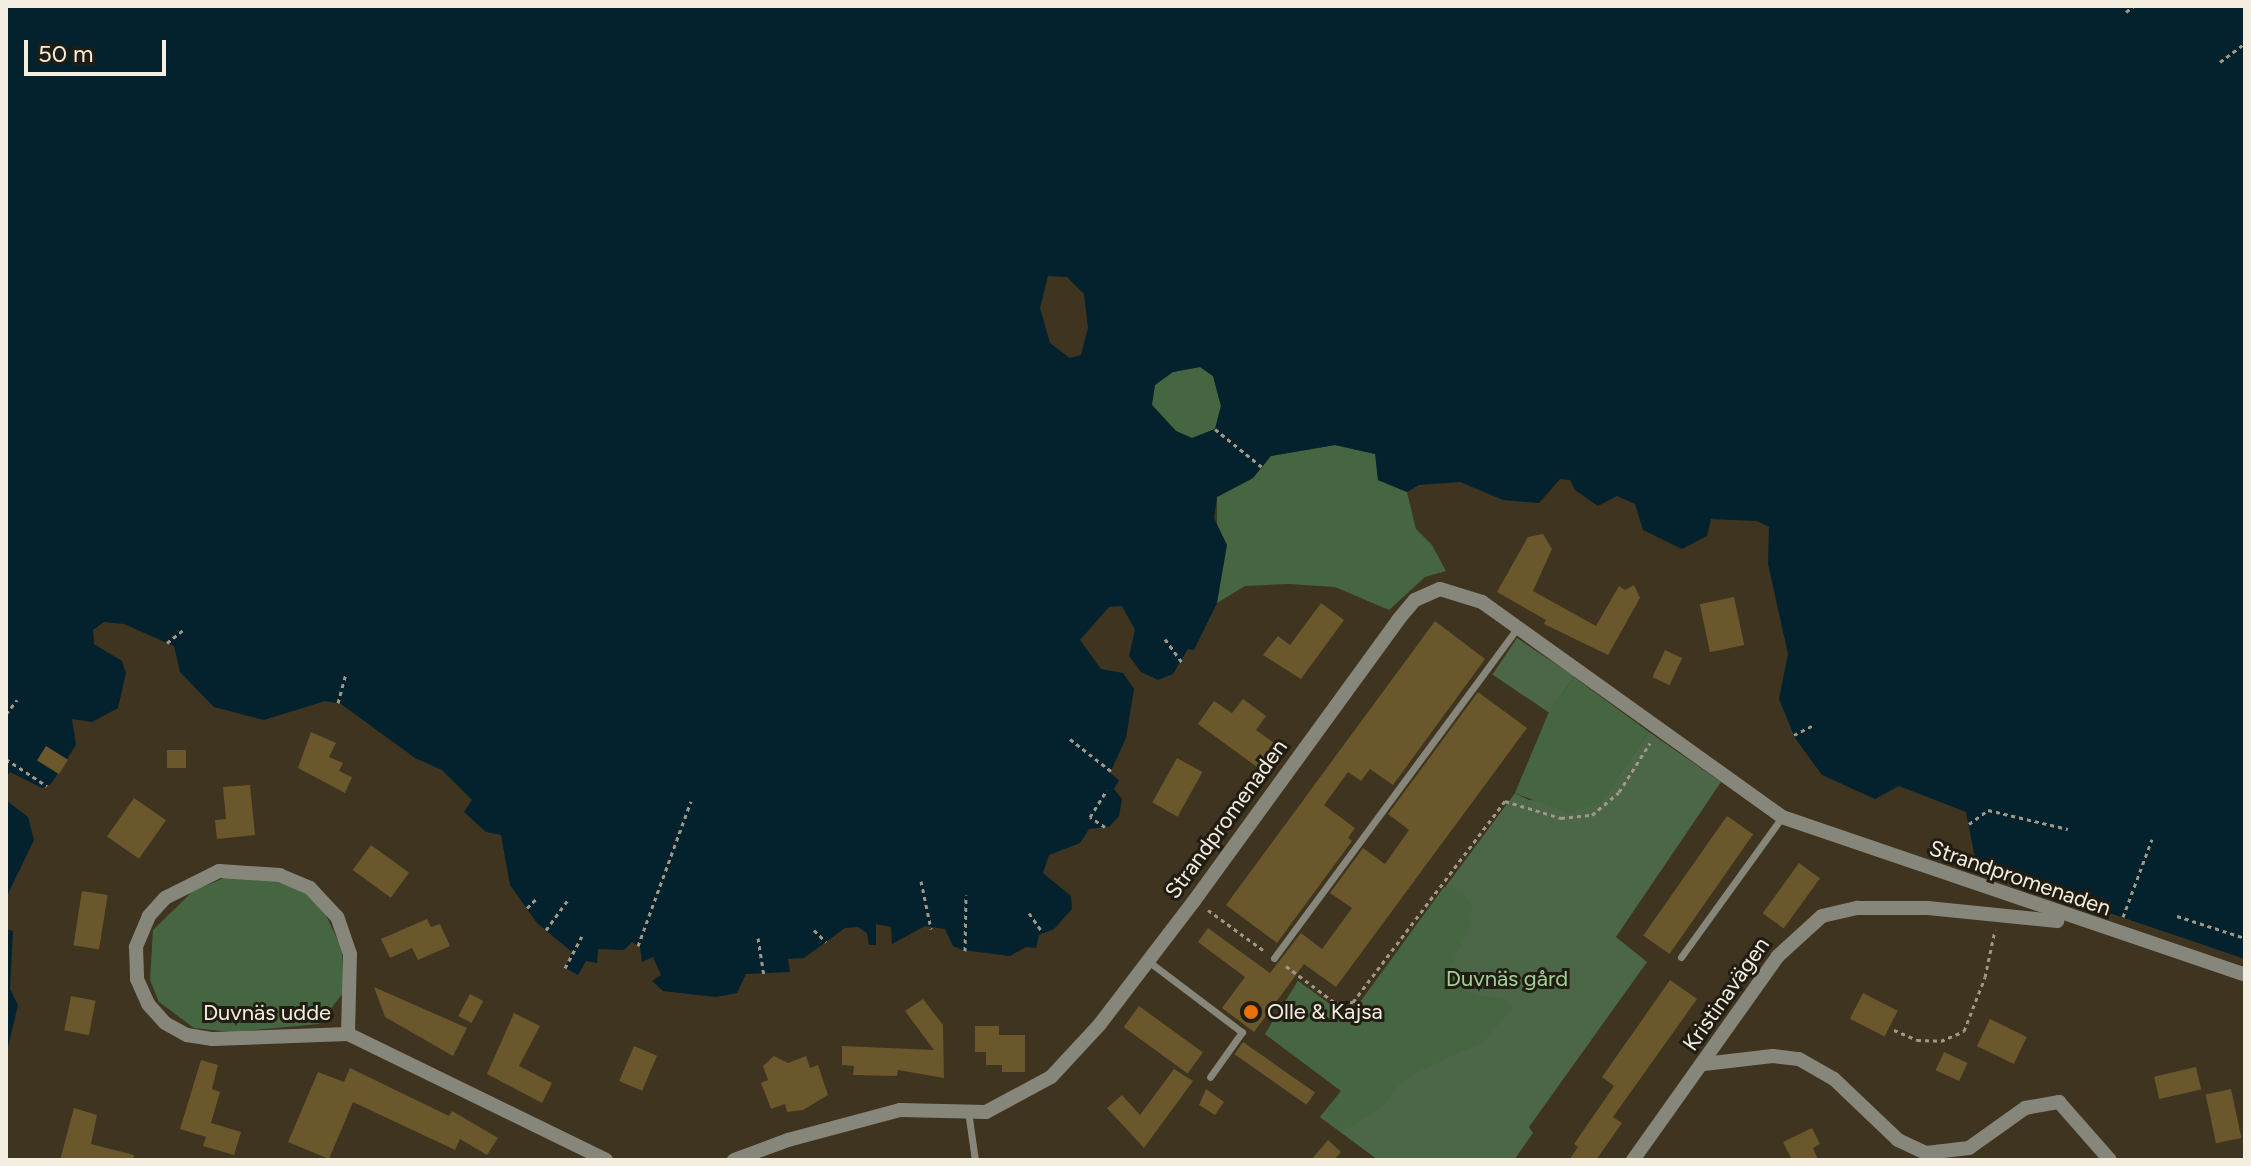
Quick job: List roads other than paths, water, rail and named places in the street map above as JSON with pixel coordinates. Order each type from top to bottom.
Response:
[{"type":"street","name":"Strandpromenaden","points":[[734,1160],[788,1140],[900,1110],[986,1112],[1051,1077],[1148,961],[1415,600],[1428,592],[1455,590],[1517,627],[1782,817],[2080,923],[2245,975]]},
{"type":"street","name":"Duvnäs udde","points":[[348,1034],[350,954],[337,917],[310,888],[280,875],[219,871],[165,898],[149,916],[136,947],[137,979],[148,1004],[165,1023],[213,1039],[348,1034],[606,1160]]},
{"type":"street","name":"Kristinavägen","points":[[1633,1160],[1778,956],[1822,916],[1858,908],[1997,914],[2080,923]]},
{"type":"street","points":[[1704,1064],[1773,1056],[1799,1059],[1834,1079],[1898,1140],[1926,1153],[1969,1148],[2025,1108],[2059,1102],[2110,1160]]},
{"type":"lane","points":[[1274,958],[1517,627]]},
{"type":"lane","points":[[1681,957],[1782,817]]},
{"type":"lane","points":[[1148,961],[1242,1032],[1210,1077]]},
{"type":"lane","points":[[968,1111],[975,1160]]},
{"type":"water","points":[[6,6],[2245,6],[2245,959],[1977,868],[1966,812],[1899,786],[1875,799],[1822,775],[1795,738],[1779,699],[1788,654],[1768,564],[1769,527],[1757,521],[1711,519],[1707,536],[1682,549],[1643,530],[1635,504],[1617,496],[1598,506],[1575,490],[1570,480],[1560,479],[1539,503],[1503,500],[1460,482],[1419,485],[1407,492],[1378,480],[1375,454],[1335,445],[1271,456],[1253,478],[1217,497],[1214,518],[1227,545],[1217,603],[1194,650],[1188,649],[1173,674],[1158,680],[1141,672],[1129,656],[1135,630],[1122,606],[1109,607],[1080,640],[1101,669],[1123,673],[1134,689],[1126,738],[1110,773],[1119,780],[1114,789],[1122,799],[1119,816],[1109,827],[1089,829],[1080,843],[1049,855],[1043,873],[1071,896],[1072,909],[1054,929],[1039,935],[1036,948],[1026,947],[1010,956],[963,950],[953,946],[945,929],[925,926],[892,944],[891,927],[876,924],[876,945],[869,945],[867,933],[858,927],[845,928],[804,958],[788,959],[790,972],[746,974],[737,993],[716,997],[663,991],[652,981],[661,975],[653,957],[642,962],[640,947],[632,942],[624,950],[598,949],[597,963],[586,961],[578,975],[565,968],[572,952],[537,923],[510,885],[501,835],[486,832],[464,812],[472,800],[442,770],[415,758],[341,704],[325,701],[264,720],[214,707],[180,672],[174,646],[124,624],[104,622],[93,630],[94,644],[122,661],[126,673],[118,708],[92,722],[72,719],[76,745],[51,784],[42,788],[10,772],[6,778]],"holes":[[[1048,276],[1067,277],[1084,294],[1088,328],[1081,355],[1070,358],[1050,343],[1040,308]],[[1200,367],[1213,376],[1221,406],[1215,429],[1192,438],[1176,431],[1152,405],[1155,385],[1173,372]]]},
{"type":"water","points":[[6,800],[28,817],[34,840],[6,898]]},
{"type":"water","points":[[6,929],[13,931],[10,989],[18,1005],[6,1056]]},
{"type":"place","name":"Olle & Kajsa","points":[[1251,1012]]},
{"type":"park label","name":"Duvnäs gård","points":[[1507,979]]}]
